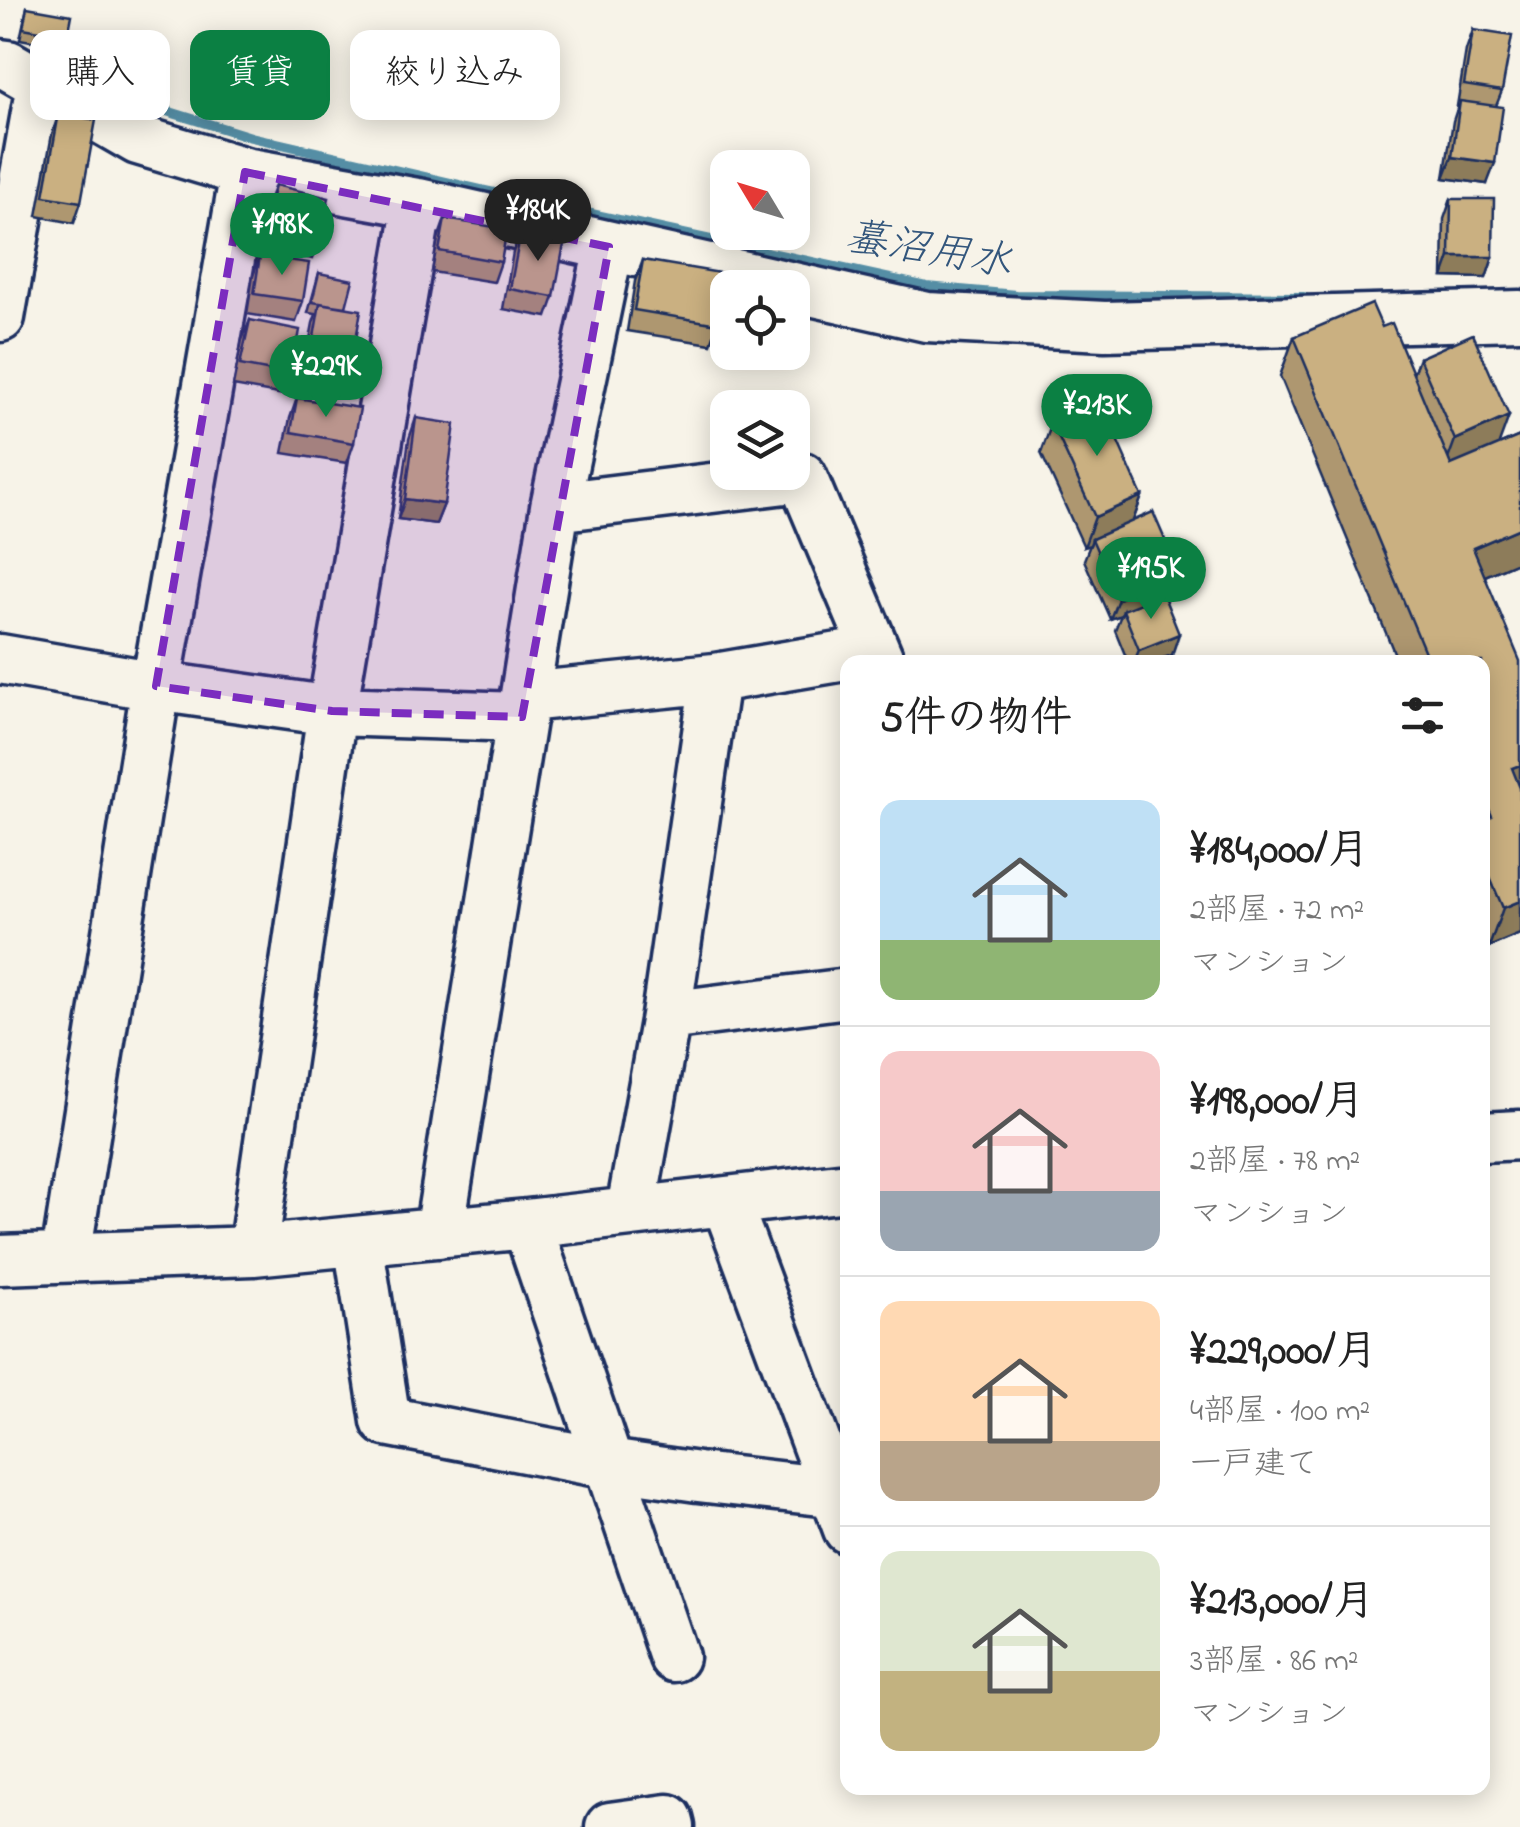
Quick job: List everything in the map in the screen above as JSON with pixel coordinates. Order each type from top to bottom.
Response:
[{"type":"street","points":[[0,317],[20,74],[138,140],[245,172],[418,203],[927,317],[1105,326],[1520,314]]},
{"type":"street","points":[[66,1256],[156,686],[245,172]]},
{"type":"street","points":[[252,1251],[332,711],[418,203]]},
{"type":"street","points":[[439,1234],[556,507],[609,247]]},
{"type":"street","points":[[556,507],[802,477],[877,655]]},
{"type":"street","points":[[0,659],[332,711],[524,707],[840,662]]},
{"type":"street","points":[[631,1210],[666,1016],[715,678]]},
{"type":"street","points":[[666,1016],[840,995]]},
{"type":"street","points":[[1490,1137],[1520,1135]]},
{"type":"street","points":[[0,1260],[252,1251],[439,1234],[840,1188]]},
{"type":"street","points":[[726,1201],[840,1497]]},
{"type":"street","points":[[526,1224],[674,1658]]},
{"type":"street","points":[[358,1241],[386,1422],[840,1504]]},
{"type":"street","points":[[610,1827],[668,1818],[670,1827]]},
{"type":"highlighted area","points":[[245,172],[609,247],[522,717],[332,711],[156,686]]},
{"type":"building","points":[[27,7],[72,15],[69,30],[23,28]]},
{"type":"building","points":[[1473,30],[1512,36],[1502,91],[1464,85]]},
{"type":"building","points":[[1460,101],[1503,107],[1495,163],[1452,157]]},
{"type":"building","points":[[58,120],[96,120],[81,202],[44,196]]},
{"type":"building","points":[[275,185],[329,198],[319,238],[265,225]]},
{"type":"building","points":[[1451,199],[1494,199],[1493,257],[1450,257]]},
{"type":"building","points":[[445,219],[507,229],[501,262],[439,251]]},
{"type":"building","points":[[521,231],[565,239],[554,297],[510,289]]},
{"type":"building","points":[[260,256],[309,263],[303,301],[254,294]]},
{"type":"building","points":[[643,260],[710,271],[710,323],[634,310]]},
{"type":"building","points":[[319,273],[353,280],[346,307],[312,302]]},
{"type":"building","points":[[320,303],[361,310],[350,374],[309,366]]},
{"type":"building","points":[[1372,304],[1382,327],[1392,323],[1451,465],[1520,436],[1520,528],[1473,548],[1520,661],[1520,765],[1512,768],[1520,788],[1520,901],[1503,908],[1490,878],[1490,655],[1426,655],[1294,337]]},
{"type":"building","points":[[250,320],[300,330],[292,375],[240,365]]},
{"type":"building","points":[[1473,334],[1509,416],[1455,440],[1419,358]]},
{"type":"building","points":[[297,398],[360,408],[354,443],[291,432]]},
{"type":"building","points":[[1100,401],[1142,496],[1095,517],[1052,423]]},
{"type":"building","points":[[416,418],[455,424],[444,504],[405,499]]},
{"type":"building","points":[[1153,512],[1179,572],[1118,599],[1092,539]]},
{"type":"building","points":[[1163,594],[1179,634],[1139,650],[1123,610]]},
{"type":"waterway","name":"蟇沼用水","points":[[170,112],[251,137],[927,287],[1016,295],[1304,297]]}]
